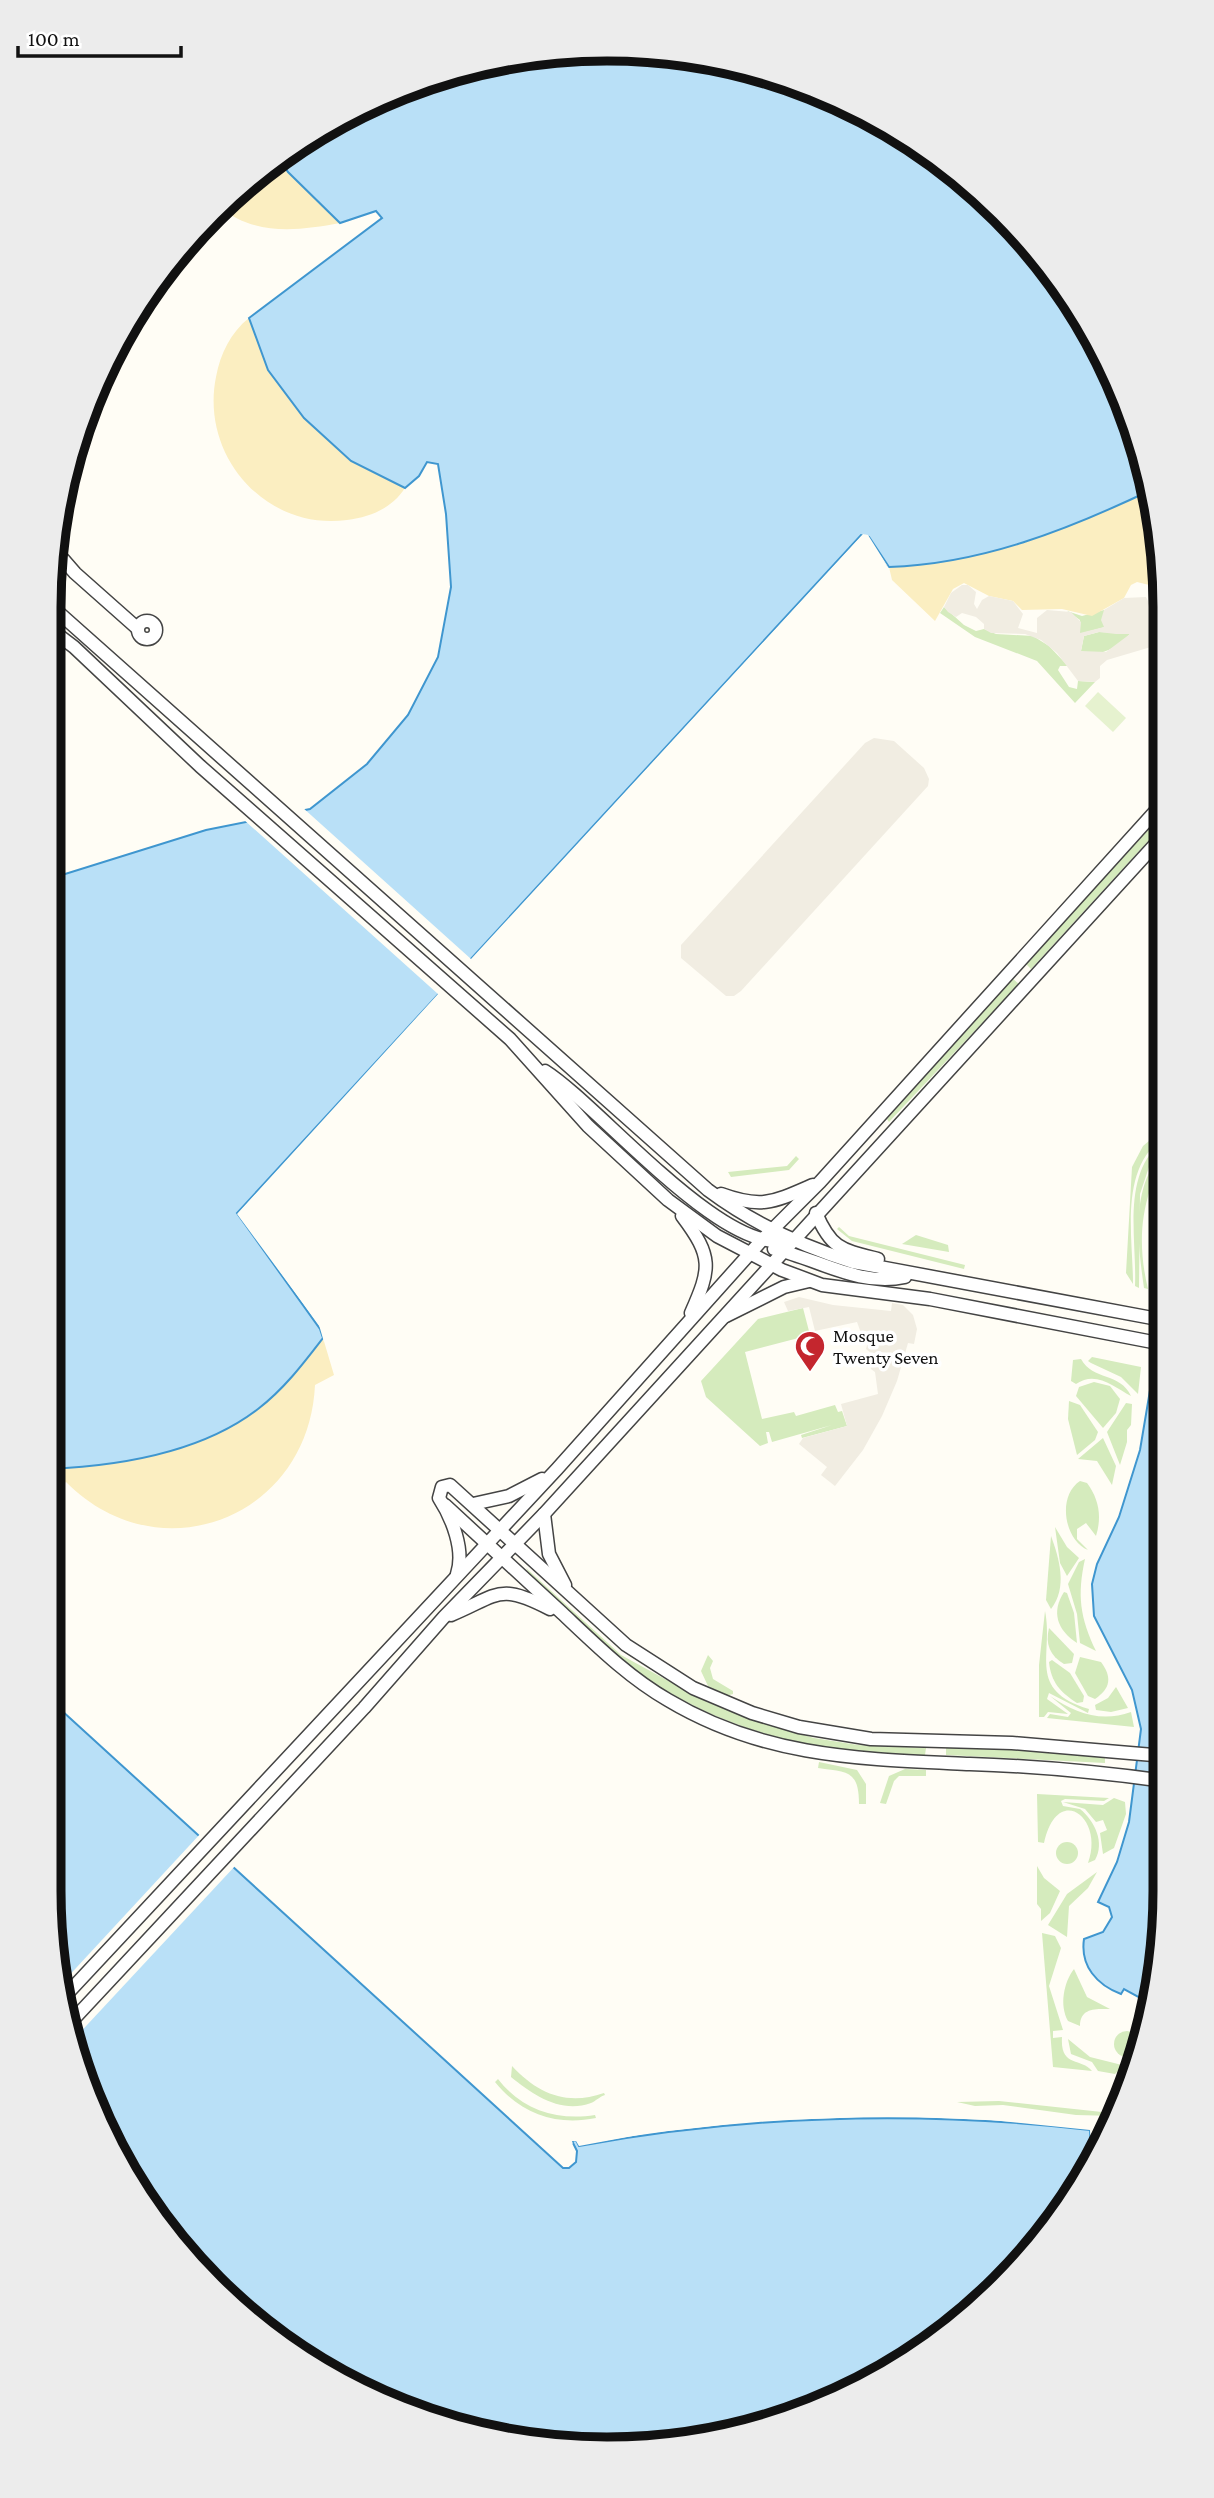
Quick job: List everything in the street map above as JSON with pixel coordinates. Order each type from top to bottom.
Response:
[{"type":"street","points":[[63,560],[138,628]]},
{"type":"street","points":[[61,614],[524,1023],[708,1190],[772,1230],[838,1257],[912,1275],[1153,1318]]},
{"type":"street","points":[[61,638],[135,702],[200,766],[510,1039],[589,1126],[668,1200],[700,1225],[769,1264],[810,1281],[834,1287],[930,1299],[1153,1342]]},
{"type":"street","points":[[71,1990],[558,1469],[761,1241],[820,1182],[1153,814]]},
{"type":"street","points":[[76,2016],[364,1708],[444,1617],[544,1514],[769,1264],[1153,847]]},
{"type":"street","points":[[533,1064],[567,1086],[653,1166],[719,1219],[761,1241],[780,1242],[793,1239]]},
{"type":"street","points":[[708,1190],[747,1204],[766,1204],[820,1182]]},
{"type":"street","points":[[668,1200],[698,1238],[707,1263],[705,1280],[685,1326]]},
{"type":"street","points":[[816,1213],[825,1233],[835,1245],[889,1262],[912,1275]]},
{"type":"street","points":[[750,1254],[762,1249],[782,1251],[861,1276],[896,1279],[912,1275]]},
{"type":"street","points":[[719,1319],[783,1287],[810,1281]]},
{"type":"street","points":[[473,1504],[520,1492],[558,1469]]},
{"type":"street","points":[[456,1576],[459,1550],[439,1494],[442,1487],[450,1485],[626,1645],[693,1688],[741,1709],[787,1724],[871,1739],[1012,1743],[1153,1755]]},
{"type":"street","points":[[443,1504],[610,1657],[667,1700],[721,1725],[776,1744],[833,1756],[874,1761],[1067,1769],[1153,1779]]},
{"type":"street","points":[[544,1514],[549,1554],[575,1600]]},
{"type":"street","points":[[444,1617],[490,1595],[504,1593],[526,1596],[565,1616]]},
{"type":"green space","points":[[944,607],[964,625],[976,631],[984,629],[996,634],[1033,636],[1049,646],[1068,666],[1060,666],[1058,670],[1069,687],[1077,689],[1078,681],[1095,682],[1075,703],[1037,661],[975,637],[940,613]]},
{"type":"green space","points":[[1104,610],[1105,627],[1079,634],[1080,620],[1067,611],[1082,616]]},
{"type":"green space","points":[[1099,632],[1130,634],[1108,650],[1095,653],[1081,651],[1084,636]]},
{"type":"green space","points":[[1098,692],[1126,718],[1113,732],[1085,706]]},
{"type":"green space","points":[[1153,825],[1153,836],[1031,969],[1026,964]]},
{"type":"green space","points":[[1012,978],[1019,984],[889,1122],[887,1119],[918,1079]]},
{"type":"green space","points":[[1153,1138],[1153,1147],[1139,1168],[1131,1205],[1133,1284],[1126,1273],[1132,1167],[1143,1146]]},
{"type":"green space","points":[[1153,1151],[1153,1162],[1140,1194],[1139,1288],[1135,1286],[1134,1209],[1136,1189]]},
{"type":"green space","points":[[796,1156],[799,1159],[789,1170],[731,1177],[728,1172],[787,1166]]},
{"type":"green space","points":[[1152,1168],[1153,1183],[1146,1202],[1142,1227],[1143,1264],[1148,1289],[1144,1288],[1139,1218],[1145,1183]]},
{"type":"green space","points":[[839,1227],[849,1236],[965,1265],[964,1269],[852,1241],[837,1229]]},
{"type":"green space","points":[[916,1235],[948,1245],[949,1252],[902,1244]]},
{"type":"green space","points":[[803,1308],[810,1335],[745,1352],[762,1419],[794,1412],[796,1416],[835,1405],[838,1412],[842,1411],[847,1426],[802,1438],[801,1435],[832,1425],[772,1442],[769,1432],[766,1432],[768,1443],[760,1446],[706,1397],[701,1381],[758,1319]]},
{"type":"green space","points":[[1092,1357],[1141,1367],[1138,1394],[1121,1377],[1088,1361]]},
{"type":"green space","points":[[1081,1359],[1092,1371],[1120,1383],[1131,1396],[1098,1379],[1083,1380],[1076,1384],[1071,1381],[1073,1360]]},
{"type":"green space","points":[[1094,1382],[1110,1386],[1120,1399],[1116,1413],[1103,1428],[1076,1396],[1079,1387]]},
{"type":"green space","points":[[1069,1401],[1080,1405],[1098,1432],[1095,1440],[1077,1455],[1068,1419]]},
{"type":"green space","points":[[1126,1403],[1132,1404],[1131,1425],[1127,1430],[1127,1442],[1120,1465],[1107,1432]]},
{"type":"green space","points":[[1103,1438],[1116,1466],[1112,1485],[1097,1461],[1078,1459]]},
{"type":"green space","points":[[1080,1481],[1087,1483],[1091,1489],[1098,1508],[1096,1536],[1086,1523],[1077,1529],[1077,1539],[1088,1550],[1073,1537],[1066,1517],[1068,1497]]},
{"type":"green space","points":[[1055,1527],[1067,1547],[1079,1558],[1067,1576],[1060,1563]]},
{"type":"green space","points":[[1051,1536],[1061,1582],[1051,1609],[1046,1600]]},
{"type":"green space","points":[[1085,1559],[1081,1584],[1083,1617],[1096,1651],[1080,1643],[1077,1614],[1068,1584],[1079,1562]]},
{"type":"green space","points":[[526,1568],[621,1655],[707,1702],[749,1719],[814,1738],[858,1745],[926,1748],[925,1755],[849,1751],[812,1745],[738,1725],[703,1710],[669,1693],[621,1659],[540,1585]]},
{"type":"green space","points":[[1064,1592],[1067,1593],[1074,1613],[1077,1643],[1065,1632],[1058,1620],[1058,1607]]},
{"type":"green space","points":[[1045,1611],[1046,1656],[1050,1681],[1057,1692],[1069,1701],[1089,1709],[1088,1713],[1049,1693],[1047,1699],[1068,1714],[1048,1712],[1044,1717],[1039,1717],[1039,1665]]},
{"type":"green space","points":[[1049,1628],[1074,1654],[1072,1663],[1064,1664],[1052,1653],[1048,1644]]},
{"type":"green space","points":[[708,1655],[713,1661],[710,1668],[713,1679],[733,1691],[733,1694],[726,1696],[708,1686],[701,1671]]},
{"type":"green space","points":[[1080,1657],[1101,1662],[1107,1673],[1107,1686],[1095,1699],[1088,1696],[1075,1673]]},
{"type":"green space","points":[[1052,1660],[1070,1673],[1084,1696],[1083,1702],[1077,1703],[1057,1686],[1050,1669],[1049,1662]]},
{"type":"green space","points":[[1116,1687],[1128,1708],[1111,1712],[1096,1710],[1095,1705],[1108,1698]]},
{"type":"green space","points":[[1050,1696],[1069,1707],[1099,1716],[1109,1717],[1131,1712],[1134,1727],[1047,1718],[1050,1714],[1068,1717],[1071,1713]]},
{"type":"green space","points":[[946,1746],[1105,1754],[1105,1763],[946,1755]]},
{"type":"green space","points":[[819,1762],[857,1770],[866,1784],[866,1804],[859,1804],[854,1779],[844,1772],[818,1768]]},
{"type":"green space","points":[[905,1769],[926,1770],[926,1776],[899,1776],[894,1781],[886,1804],[880,1803],[889,1776]]},
{"type":"green space","points":[[1037,1794],[1109,1798],[1104,1801],[1061,1801],[1063,1806],[1080,1809],[1094,1826],[1099,1840],[1095,1860],[1088,1863],[1092,1846],[1085,1820],[1068,1810],[1059,1814],[1050,1824],[1044,1843],[1038,1842]]},
{"type":"green space","points":[[1114,1798],[1125,1802],[1126,1814],[1114,1848],[1103,1854],[1100,1833],[1107,1830],[1103,1820],[1096,1822],[1085,1809],[1063,1802],[1103,1805]]},
{"type":"green space","points":[[1067,1842],[1075,1845],[1078,1853],[1075,1861],[1067,1864],[1059,1861],[1056,1853],[1059,1845]]},
{"type":"green space","points":[[1037,1866],[1044,1878],[1060,1891],[1050,1913],[1041,1921],[1041,1909],[1037,1904]]},
{"type":"green space","points":[[1097,1872],[1088,1888],[1069,1906],[1067,1937],[1048,1925],[1067,1894]]},
{"type":"green space","points":[[1042,1933],[1055,1936],[1061,1948],[1049,1986],[1063,2030],[1053,2031],[1053,2038],[1062,2037],[1062,2047],[1068,2058],[1092,2071],[1053,2067]]},
{"type":"green space","points":[[1074,1969],[1087,1997],[1110,2009],[1086,2012],[1080,2026],[1068,2021],[1063,2001],[1065,1987]]},
{"type":"green space","points":[[1122,2032],[1132,2032],[1127,2057],[1122,2056],[1115,2049],[1115,2039]]},
{"type":"green space","points":[[1068,2039],[1090,2057],[1124,2066],[1115,2074],[1098,2071],[1092,2062],[1071,2054]]},
{"type":"green space","points":[[512,2066],[532,2084],[554,2095],[578,2098],[605,2095],[580,2106],[548,2101],[511,2077]]},
{"type":"green space","points":[[498,2079],[518,2099],[541,2111],[567,2116],[595,2115],[596,2118],[567,2120],[540,2115],[528,2110],[505,2093],[495,2082]]},
{"type":"green space","points":[[999,2101],[1105,2113],[1104,2116],[1076,2115],[957,2102]]},
{"type":"sand","points":[[285,167],[340,223],[277,229],[247,223],[229,214]]},
{"type":"sand","points":[[249,318],[268,370],[351,461],[405,488],[394,501],[372,514],[356,519],[317,520],[290,513],[266,500],[245,482],[229,460],[218,434],[214,406],[216,377],[223,352],[237,330]]},
{"type":"sand","points":[[1141,495],[1148,536],[1153,597],[1149,585],[1137,582],[1131,585],[1124,598],[1092,616],[1062,609],[1022,610],[1013,601],[989,596],[964,583],[953,589],[935,621],[892,580],[889,567],[990,552],[1087,519]]},
{"type":"sand","points":[[323,1338],[334,1375],[315,1385],[306,1431],[287,1469],[258,1499],[223,1519],[184,1528],[143,1525],[103,1510],[66,1482],[61,1486],[61,1468],[244,1419],[283,1386]]},
{"type":"shaded area","points":[[962,585],[968,585],[976,592],[974,604],[977,609],[982,600],[989,596],[1013,601],[1023,614],[1018,628],[1037,633],[1037,618],[1047,610],[1071,612],[1081,622],[1080,633],[1104,627],[1101,620],[1104,610],[1124,598],[1146,597],[1153,608],[1149,629],[1150,634],[1153,633],[1153,646],[1107,660],[1100,666],[1100,678],[1095,682],[1078,681],[1057,653],[1041,640],[1025,634],[991,633],[984,629],[984,624],[976,617],[962,613],[956,617],[944,607],[951,593]],"holes":[[[1099,632],[1130,634],[1106,652],[1081,651],[1084,636]]]},
{"type":"shaded area","points":[[874,738],[894,741],[924,768],[929,779],[928,786],[741,991],[734,996],[726,996],[681,958],[681,945],[865,743]]},
{"type":"shaded area","points":[[799,1297],[833,1305],[891,1311],[892,1303],[903,1305],[913,1315],[917,1329],[914,1344],[908,1343],[897,1381],[882,1416],[863,1450],[835,1486],[821,1475],[827,1467],[799,1444],[803,1438],[847,1426],[841,1404],[878,1394],[875,1372],[871,1369],[866,1354],[871,1353],[866,1349],[869,1338],[862,1337],[866,1334],[861,1333],[857,1322],[815,1331],[809,1307],[788,1311],[784,1302]]},
{"type":"water","points":[[571,62],[643,62],[713,72],[782,90],[848,118],[910,153],[967,197],[1017,247],[1061,304],[1096,366],[1124,432],[1141,495],[1087,519],[1023,542],[990,552],[923,564],[889,567],[869,537],[861,535],[237,1213],[320,1329],[323,1338],[293,1376],[258,1409],[211,1437],[185,1447],[130,1460],[61,1468],[61,875],[206,830],[310,809],[367,764],[408,715],[438,657],[451,587],[446,514],[438,464],[427,462],[419,476],[405,488],[351,461],[304,418],[268,370],[249,318],[382,218],[376,211],[340,223],[285,167],[334,134],[398,103],[466,80],[536,66]]},
{"type":"water","points":[[1153,1373],[1153,1871],[1150,1887],[1152,1909],[1142,1999],[1124,1989],[1121,1994],[1098,1980],[1088,1966],[1083,1949],[1084,1939],[1103,1932],[1112,1917],[1109,1907],[1098,1902],[1117,1862],[1129,1822],[1141,1729],[1132,1690],[1094,1616],[1092,1584],[1097,1564],[1119,1517],[1140,1450]]},
{"type":"water","points":[[61,1710],[563,2168],[569,2168],[576,2162],[577,2151],[572,2141],[576,2140],[579,2146],[770,2122],[898,2118],[1090,2130],[1091,2143],[1061,2194],[1040,2223],[993,2277],[939,2324],[910,2345],[880,2364],[816,2395],[782,2408],[713,2426],[643,2436],[607,2437],[571,2436],[501,2426],[432,2408],[398,2395],[334,2364],[304,2345],[275,2324],[221,2277],[174,2223],[153,2194],[118,2132],[90,2066],[66,1962],[61,1891]]},
{"type":"pier","points":[[863,534],[868,535],[890,570],[866,538],[858,542],[241,1214],[320,1322],[326,1337],[324,1342],[319,1325],[237,1214],[438,994],[243,819],[302,807],[471,959]]},
{"type":"pier","points":[[201,1833],[236,1865],[80,2032],[68,1976]]},
{"type":"pier","points":[[841,2113],[941,2114],[1091,2126],[1094,2136],[1091,2143],[1090,2130],[991,2120],[891,2116],[756,2121],[649,2133],[579,2146],[576,2141],[572,2141],[573,2144],[568,2141],[577,2137],[581,2142],[720,2121]]},
{"type":"place","name":"Mosque Twenty Seven","points":[[810,1373]]}]
